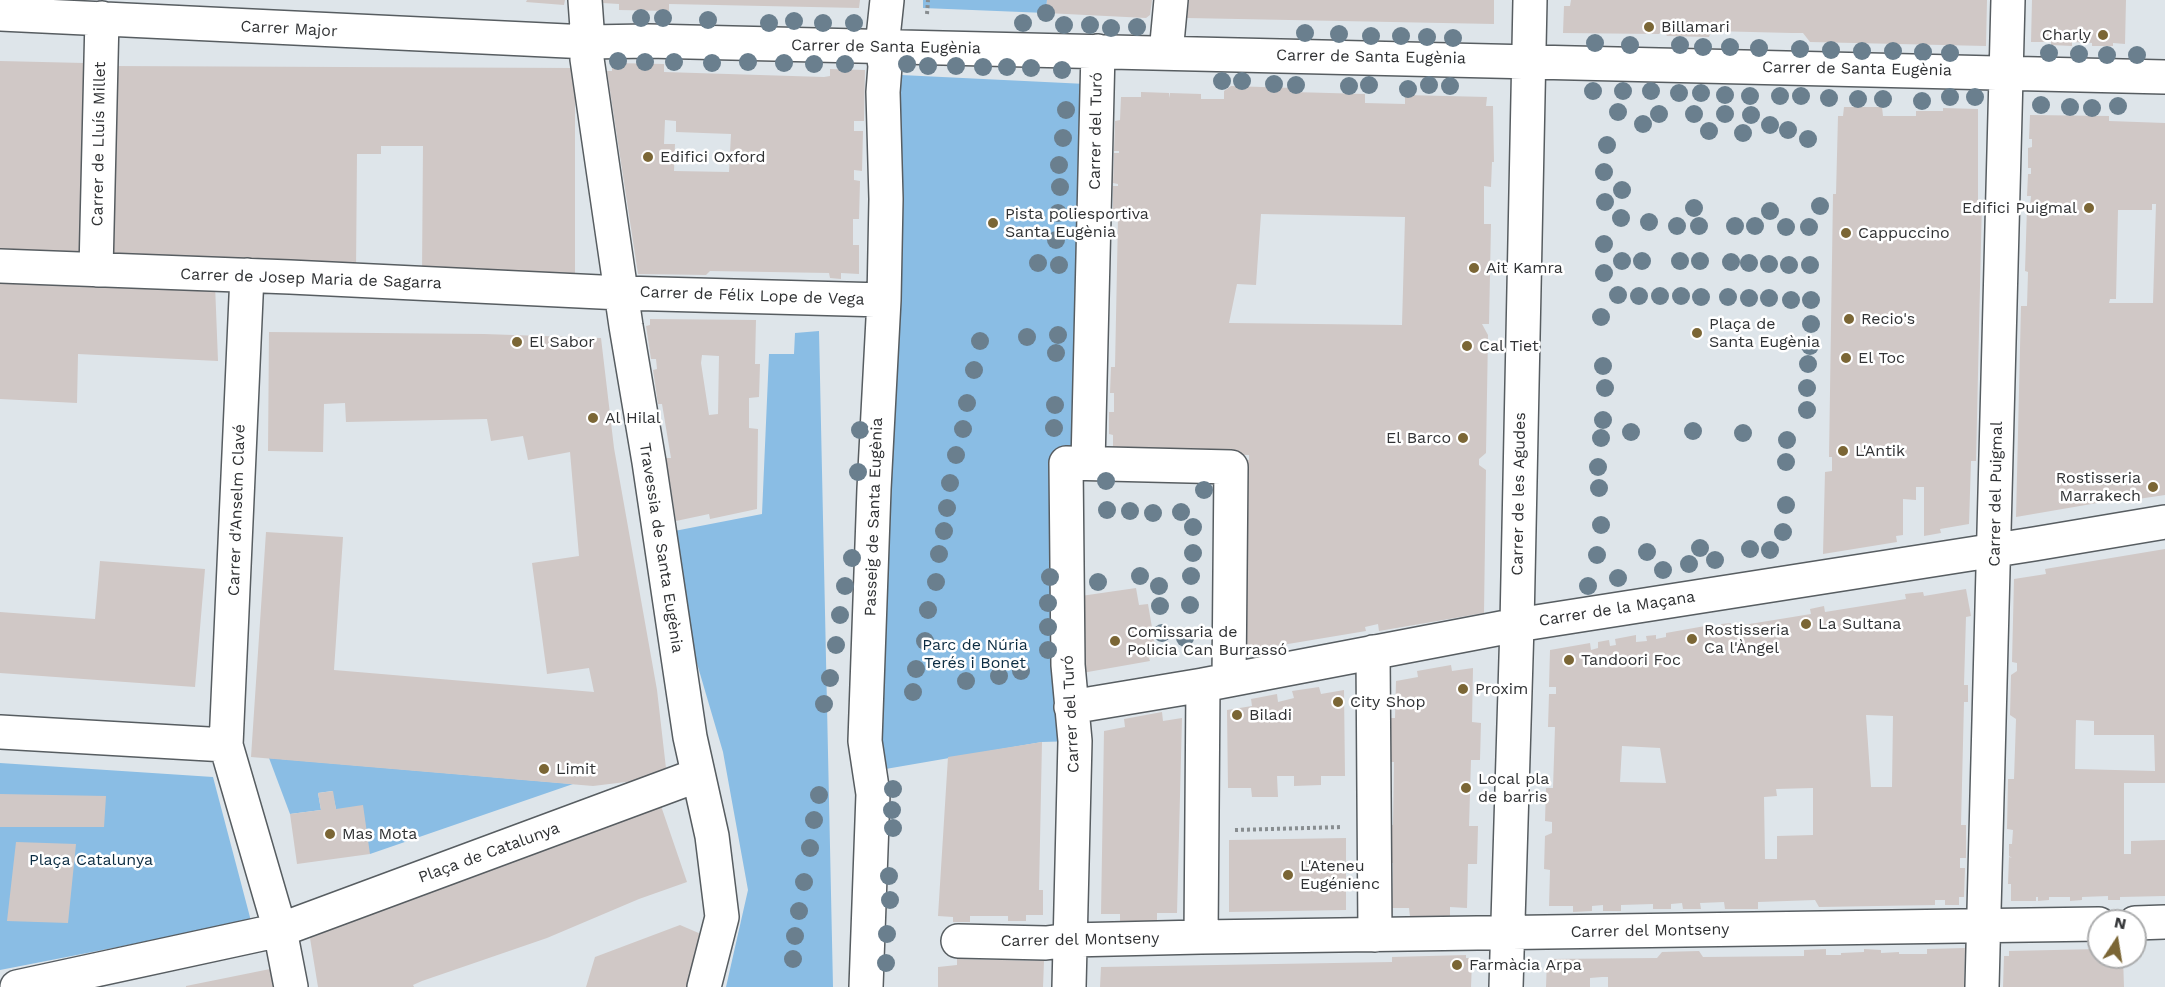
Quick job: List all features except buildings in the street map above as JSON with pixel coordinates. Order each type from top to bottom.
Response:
[{"type":"street","name":"Travessia de Santa Eugènia","points":[[585,0],[583,42],[690,737],[712,836],[722,917],[704,987]]},
{"type":"street","name":"Passeig de Santa Eugènia","points":[[866,987],[873,794],[865,741],[874,489],[884,300],[886,199],[883,92],[885,66],[882,47],[887,0]]},
{"type":"street","points":[[1166,53],[1171,0]]},
{"type":"street","name":"Carrer de les Agudes","points":[[1506,987],[1517,625],[1530,0]]},
{"type":"street","name":"Carrer del Puigmal","points":[[1982,987],[2008,0]]},
{"type":"street","name":"Carrer Major","points":[[0,14],[102,18],[218,13],[583,42]]},
{"type":"street","name":"Carrer de Lluís Millet","points":[[96,270],[102,18]]},
{"type":"street","name":"Carrer de Santa Eugènia","points":[[583,42],[648,41],[2165,77]]},
{"type":"street","name":"Carrer del Turó","points":[[1088,463],[1098,51]]},
{"type":"street","name":"Carrer de Josep Maria de Sagarra","points":[[0,266],[621,293]]},
{"type":"street","name":"Carrer d'Anselm Clavé","points":[[226,745],[247,275]]},
{"type":"street","name":"Carrer de Félix Lope de Vega","points":[[621,293],[884,300]]},
{"type":"street","name":"Carrer del Turó","points":[[1069,987],[1075,741],[1068,665],[1066,463],[1231,466],[1216,682]]},
{"type":"street","name":"Carrer de la Maçana","points":[[1071,707],[1517,625],[2165,522]]},
{"type":"street","points":[[1373,652],[1375,935]]},
{"type":"street","points":[[1202,938],[1216,682]]},
{"type":"street","points":[[0,732],[226,745],[280,930],[291,987]]},
{"type":"street","name":"Plaça de Catalunya","points":[[17,987],[280,930],[698,775]]},
{"type":"street","points":[[2147,923],[2165,922]]},
{"type":"street","name":"Carrer del Montseny","points":[[958,941],[1046,943],[1070,940],[2087,924]]},
{"type":"path","points":[[1229,830],[1343,826]]},
{"type":"green space","points":[[923,0],[1047,0],[1046,13],[923,8]]},
{"type":"green space","name":"Parc de Núria Terés i Bonet","points":[[901,75],[1086,84],[1075,741],[1042,742],[874,771]]},
{"type":"green space","points":[[819,331],[833,987],[726,987],[748,890],[723,752],[659,534],[762,514],[769,354],[794,354],[795,333]]},
{"type":"green space","points":[[269,758],[573,784],[370,854],[336,809],[332,791],[318,793],[321,810],[290,814]]},
{"type":"green space","name":"Plaça Catalunya","points":[[0,763],[213,777],[251,921],[0,970]]},
{"type":"place","name":"Billamari","points":[[1649,27]]},
{"type":"place","name":"Charly","points":[[2103,35]]},
{"type":"place","name":"Edifici Oxford","points":[[648,157]]},
{"type":"place","name":"Edifici Puigmal","points":[[2089,208]]},
{"type":"place","name":"Pista poliesportiva Santa Eugènia","points":[[993,223]]},
{"type":"place","name":"Cappuccino","points":[[1846,233]]},
{"type":"place","name":"Ait Kamra","points":[[1474,268]]},
{"type":"place","name":"Recio's","points":[[1849,319]]},
{"type":"place","name":"Plaça de Santa Eugènia","points":[[1697,333]]},
{"type":"place","name":"El Sabor","points":[[517,342]]},
{"type":"place","name":"Cal Tiet","points":[[1467,346]]},
{"type":"place","name":"El Toc","points":[[1846,358]]},
{"type":"place","name":"Al Hilal","points":[[593,418]]},
{"type":"place","name":"El Barco","points":[[1463,438]]},
{"type":"place","name":"L'Antik","points":[[1843,451]]},
{"type":"place","name":"Rostisseria Marrakech","points":[[2153,487]]},
{"type":"place","name":"La Sultana","points":[[1806,624]]},
{"type":"place","name":"Rostisseria Ca l'Àngel","points":[[1692,639]]},
{"type":"place","name":"Comissaria de Policia Can Burrassó","points":[[1115,641]]},
{"type":"place","name":"Tandoori Foc","points":[[1569,660]]},
{"type":"place","name":"Proxim","points":[[1463,689]]},
{"type":"place","name":"City Shop","points":[[1338,702]]},
{"type":"place","name":"Biladi","points":[[1237,715]]},
{"type":"place","name":"Limit","points":[[544,769]]},
{"type":"place","name":"Local pla de barris","points":[[1466,788]]},
{"type":"place","name":"Mas Mota","points":[[330,834]]},
{"type":"place","name":"L'Ateneu Eugénienc","points":[[1288,875]]},
{"type":"place","name":"Farmàcia Arpa","points":[[1457,965]]}]
